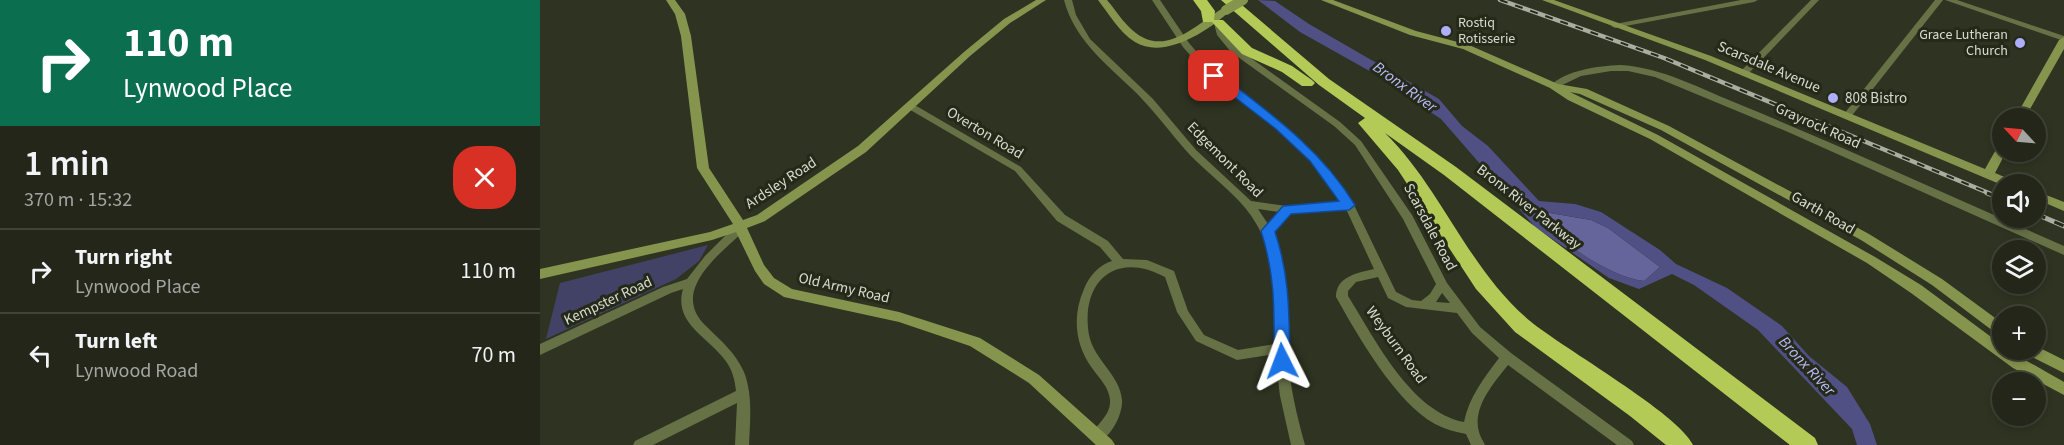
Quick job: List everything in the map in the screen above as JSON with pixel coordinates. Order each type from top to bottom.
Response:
[{"type":"highway","points":[[1200,0],[1213,20],[1247,51],[1287,69],[1337,101]]},
{"type":"highway","points":[[1225,3],[1337,101],[1367,124],[1398,156],[1419,184],[1468,267],[1515,320],[1562,358],[1637,406],[1682,445]]},
{"type":"highway","name":"Bronx River Parkway","points":[[1225,3],[1323,82],[1443,166],[1807,445]]},
{"type":"street","name":"Old Army Road","points":[[670,0],[680,14],[686,36],[701,161],[711,182],[741,227],[759,268],[769,281],[781,289],[905,319],[975,342],[1034,379],[1102,441]]},
{"type":"street","name":"Ardsley Road","points":[[540,274],[650,251],[741,227],[769,213],[841,164],[910,106],[999,22],[1034,0]]},
{"type":"street","name":"Ardsley Road","points":[[967,54],[1007,21],[1042,0]]},
{"type":"street","name":"Edgemont Road","points":[[1068,0],[1071,14],[1090,43],[1152,103],[1192,151],[1248,204],[1268,231],[1275,250],[1281,284],[1281,348],[1289,414],[1298,445]]},
{"type":"street","points":[[1102,0],[1126,31],[1142,41],[1166,45],[1213,20],[1225,3],[1243,0]]},
{"type":"street","points":[[1109,0],[1131,28],[1142,37],[1162,41],[1181,38]]},
{"type":"street","points":[[1156,0],[1181,38],[1205,67],[1314,158],[1349,205],[1379,272],[1396,298],[1405,303],[1459,309]]},
{"type":"street","name":"Garth Road","points":[[1325,0],[1342,3],[1418,35],[1466,47],[1554,86],[1572,98],[1649,127],[1864,237],[1937,282],[1992,323]]},
{"type":"street","name":"Scarsdale Avenue","points":[[1546,0],[1744,73],[1992,177]]},
{"type":"street","points":[[1615,26],[1754,0]]},
{"type":"street","points":[[1744,73],[1815,0]]},
{"type":"street","points":[[1847,116],[1894,60],[1939,0]]},
{"type":"street","points":[[1949,0],[2064,39],[2026,108]]},
{"type":"street","name":"Scarsdale Road","points":[[1213,20],[1221,35],[1234,50],[1358,142],[1408,218],[1442,284],[1476,330],[1507,357],[1627,445]]},
{"type":"street","name":"Grayrock Road","points":[[1554,86],[1565,78],[1612,69],[1632,69],[1684,86],[1768,120],[2064,252]]},
{"type":"street","name":"Overton Road","points":[[910,106],[1018,170],[1061,218],[1104,244],[1119,261]]},
{"type":"street","name":"Garth Road","points":[[1649,127],[1916,289],[2018,364],[2064,389]]},
{"type":"street","points":[[1988,175],[1995,162]]},
{"type":"street","points":[[2046,199],[2064,207]]},
{"type":"street","points":[[1248,204],[1287,210],[1349,205]]},
{"type":"street","points":[[1268,231],[1287,210]]},
{"type":"street","points":[[741,227],[690,284],[686,297],[690,316],[729,356],[739,374],[743,394],[742,445]]},
{"type":"street","points":[[1854,250],[1864,237]]},
{"type":"street","points":[[1102,441],[1116,398],[1112,387],[1088,351],[1083,331],[1083,314],[1088,292],[1096,278],[1119,261],[1161,268],[1170,274],[1190,327],[1212,345],[1237,355],[1281,348]]},
{"type":"street","name":"Weyburn Road","points":[[1379,272],[1348,282],[1342,290],[1342,297],[1387,367],[1422,407],[1446,423],[1471,429]]},
{"type":"street","name":"Kempster Road","points":[[540,350],[667,290],[690,284]]},
{"type":"street","points":[[1424,305],[1434,297],[1442,284]]},
{"type":"street","points":[[1478,445],[1471,429],[1474,405],[1507,357]]},
{"type":"street","points":[[2046,358],[2064,368]]},
{"type":"street","points":[[640,445],[743,394]]},
{"type":"shaded area","points":[[1538,211],[1591,220],[1608,228],[1660,267],[1644,281],[1616,273],[1570,246],[1535,215]]},
{"type":"shaded area","points":[[708,245],[699,261],[676,279],[546,339],[560,283]]},
{"type":"water","name":"Bronx River","points":[[1258,0],[1275,1],[1309,24],[1439,99],[1462,126],[1488,146],[1539,201],[1575,204],[1601,212],[1660,250],[1676,264],[1727,288],[1782,326],[1809,356],[1847,387],[1870,424],[1877,445],[1857,445],[1852,429],[1758,330],[1694,285],[1672,274],[1639,289],[1609,278],[1535,227],[1441,119],[1406,96],[1398,87],[1300,32]],"holes":[[[1539,211],[1591,220],[1608,228],[1660,267],[1644,281],[1616,273],[1571,246],[1536,215]]]},
{"type":"railway","points":[[1500,0],[1664,58],[1991,194]]},
{"type":"railway","points":[[1987,193],[1992,195]]},
{"type":"railway","points":[[2046,218],[2064,226]]},
{"type":"place","name":"Rostiq Rotisserie","points":[[1446,31]]},
{"type":"place","name":"Grace Lutheran Church","points":[[2020,43]]},
{"type":"place","name":"808 Bistro","points":[[1833,98]]},
{"type":"route","points":[[1214,76],[1298,142],[1336,184],[1349,205],[1287,210],[1273,222],[1268,231],[1275,250],[1282,291],[1280,328],[1282,361]]}]
